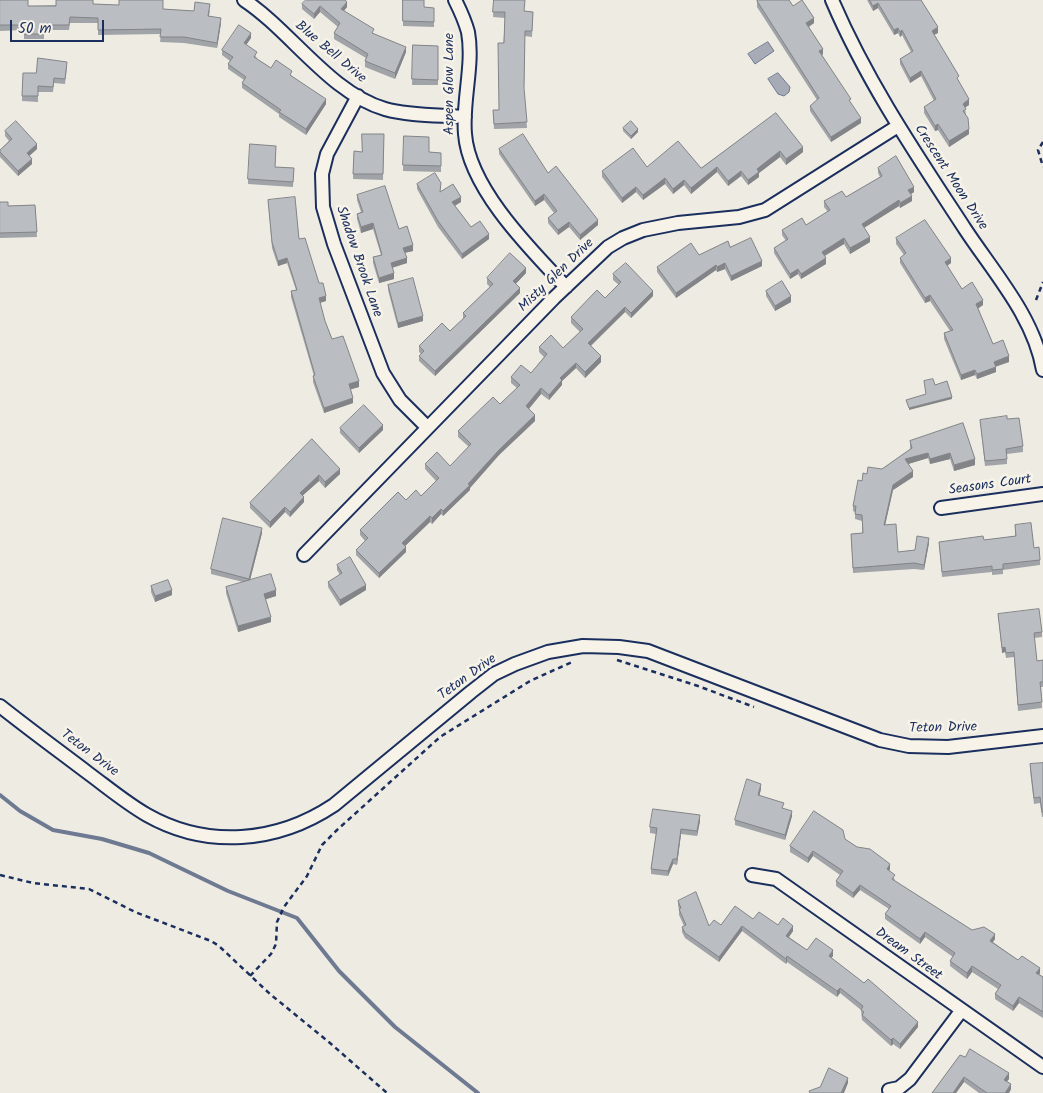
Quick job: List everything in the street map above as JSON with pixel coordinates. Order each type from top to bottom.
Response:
[{"type":"street","name":"Blue Bell Drive","points":[[244,0],[328,74],[358,96],[376,105],[395,111],[465,117]]},
{"type":"street","name":"Aspen Glow Lane","points":[[455,0],[468,34],[464,134],[468,158],[482,186],[535,255],[566,287]]},
{"type":"street","name":"Crescent Moon Drive","points":[[832,0],[850,42],[898,126],[1017,305],[1036,344],[1043,370]]},
{"type":"street","name":"Shadow Brook Lane","points":[[358,96],[334,138],[326,159],[322,174],[323,207],[334,244],[383,373],[400,400],[427,427]]},
{"type":"street","name":"Misty Glen Drive","points":[[304,554],[427,427],[604,251],[623,238],[660,226],[739,217],[765,210],[898,126]]},
{"type":"street","name":"Seasons Court","points":[[941,508],[1043,494]]},
{"type":"street","name":"Teton Drive","points":[[0,706],[145,814],[184,831],[230,838],[280,832],[314,817],[334,805],[494,674],[531,657],[573,647],[619,646],[648,652],[858,734],[902,745],[948,747],[1043,736]]},
{"type":"street","name":"Dream Street","points":[[752,876],[776,879],[1043,1067]]},
{"type":"street","points":[[889,1090],[898,1088],[910,1079],[961,1011]]},
{"type":"path","points":[[1043,142],[1038,150],[1043,167]]},
{"type":"path","points":[[1036,300],[1043,282]]},
{"type":"path","points":[[250,976],[271,954],[276,944],[277,922],[281,912],[307,876],[322,845],[337,830],[440,737],[530,680],[578,660]]},
{"type":"path","points":[[614,660],[698,686],[754,708]]},
{"type":"path","points":[[0,875],[33,883],[89,889],[135,912],[211,941],[388,1093]]},
{"type":"shaded area","points":[[768,42],[774,51],[755,64],[748,54]]},
{"type":"shaded area","points":[[778,73],[790,87],[789,92],[784,96],[778,94],[768,79]]},
{"type":"building","points":[[0,0],[28,0],[28,6],[56,6],[56,0],[93,0],[93,4],[119,5],[119,0],[163,0],[163,9],[194,11],[195,2],[210,4],[208,16],[221,18],[217,43],[184,37],[160,37],[161,29],[98,30],[98,18],[70,17],[69,25],[44,25],[44,34],[24,34],[24,25],[0,25]]},
{"type":"building","points":[[306,0],[345,0],[347,2],[341,9],[374,29],[372,33],[406,47],[395,73],[365,61],[368,54],[334,33],[340,23],[320,6],[314,14],[302,4]]},
{"type":"building","points":[[403,0],[424,0],[424,7],[434,8],[434,22],[403,21]]},
{"type":"building","points":[[494,0],[525,0],[524,11],[533,12],[532,31],[525,31],[524,88],[527,122],[494,124],[493,110],[499,110],[498,43],[504,43],[505,12],[493,12]]},
{"type":"building","points":[[789,0],[793,6],[802,0],[814,18],[806,23],[823,49],[819,51],[851,99],[849,100],[861,118],[831,137],[810,106],[819,98],[757,1]]},
{"type":"building","points":[[870,0],[921,0],[938,27],[932,31],[959,76],[957,78],[969,99],[963,104],[966,109],[963,111],[968,118],[969,129],[949,141],[938,124],[935,126],[924,107],[936,99],[921,71],[910,78],[900,59],[913,51],[902,30],[900,32],[898,28],[894,30],[878,3],[873,6]]},
{"type":"building","points":[[239,25],[251,33],[244,43],[257,52],[254,57],[271,68],[276,60],[292,71],[290,75],[326,99],[306,129],[279,112],[281,110],[242,83],[246,77],[228,64],[233,57],[222,50]]},
{"type":"building","points":[[413,45],[438,46],[438,80],[412,79]]},
{"type":"building","points":[[38,58],[67,62],[65,79],[54,78],[53,87],[38,86],[38,96],[22,96],[23,73],[36,73]]},
{"type":"building","points":[[776,113],[803,147],[786,159],[780,151],[757,169],[759,172],[748,180],[741,171],[728,181],[717,167],[691,188],[684,180],[673,189],[665,178],[643,195],[636,187],[622,198],[602,171],[633,148],[647,167],[678,141],[701,168]]},
{"type":"building","points":[[16,121],[37,144],[27,153],[32,159],[18,171],[0,152],[12,139],[5,131]]},
{"type":"building","points":[[631,121],[638,129],[631,136],[623,128]]},
{"type":"building","points":[[362,134],[384,134],[383,174],[353,174],[354,151],[362,152]]},
{"type":"building","points":[[523,134],[548,173],[556,166],[598,220],[580,235],[569,222],[558,230],[548,218],[557,211],[544,194],[535,201],[499,149]]},
{"type":"building","points":[[404,136],[429,137],[429,152],[441,153],[441,166],[403,165]]},
{"type":"building","points":[[250,144],[276,146],[275,167],[294,168],[293,182],[248,179]]},
{"type":"building","points":[[896,156],[914,187],[908,190],[912,196],[900,203],[899,200],[862,224],[870,237],[850,248],[844,238],[822,252],[826,258],[801,274],[798,269],[790,274],[774,248],[788,239],[782,230],[802,218],[806,225],[830,210],[824,201],[842,191],[846,197],[882,176],[878,168]]},
{"type":"building","points":[[435,173],[441,183],[440,192],[453,184],[461,197],[452,202],[471,227],[480,221],[489,234],[462,254],[438,221],[417,184]]},
{"type":"building","points":[[385,186],[399,229],[407,226],[413,245],[403,248],[407,258],[391,263],[394,273],[379,278],[373,257],[382,255],[373,223],[361,227],[357,214],[363,212],[357,195]]},
{"type":"building","points":[[295,197],[299,239],[305,238],[319,283],[323,283],[326,296],[319,298],[325,321],[332,339],[343,336],[359,381],[349,384],[353,398],[324,408],[313,376],[315,375],[291,291],[297,290],[287,258],[278,261],[272,242],[268,200]]},
{"type":"building","points":[[0,202],[8,202],[8,206],[35,205],[37,232],[0,233]]},
{"type":"building","points":[[925,220],[951,258],[945,262],[962,289],[972,282],[983,300],[976,304],[993,344],[1003,340],[1009,356],[994,362],[996,367],[977,374],[975,370],[961,375],[944,333],[953,330],[930,295],[925,298],[900,258],[906,253],[896,238]]},
{"type":"building","points":[[751,238],[762,261],[731,276],[725,263],[717,267],[716,265],[676,293],[657,267],[691,243],[699,255],[728,241],[730,247]]},
{"type":"building","points":[[510,253],[526,268],[513,281],[520,288],[435,371],[419,356],[424,351],[419,346],[442,323],[450,331],[466,316],[463,313],[493,284],[487,278]]},
{"type":"building","points":[[626,263],[653,291],[631,313],[625,307],[588,343],[601,356],[585,372],[576,363],[560,378],[562,380],[549,395],[541,388],[526,406],[535,415],[499,450],[468,484],[470,485],[443,511],[441,509],[432,518],[430,516],[402,543],[406,547],[379,573],[356,550],[368,538],[360,530],[398,492],[406,500],[416,490],[421,496],[439,478],[425,464],[437,452],[450,466],[471,444],[458,431],[493,397],[500,404],[520,385],[511,377],[521,365],[531,373],[547,354],[539,347],[551,335],[563,348],[583,329],[571,317],[597,290],[605,298],[621,282],[613,274]]},
{"type":"building","points":[[413,278],[423,316],[398,323],[388,285]]},
{"type":"building","points":[[782,281],[791,296],[775,306],[766,291]]},
{"type":"building","points":[[933,379],[935,385],[947,381],[952,397],[909,408],[906,400],[926,394],[924,381]]},
{"type":"building","points":[[364,405],[383,425],[359,448],[340,428]]},
{"type":"building","points":[[1007,416],[1007,419],[1019,418],[1023,446],[1006,449],[1007,459],[985,461],[980,420]]},
{"type":"building","points":[[963,423],[975,459],[954,465],[950,453],[930,459],[928,453],[905,459],[913,471],[893,485],[884,525],[896,524],[898,552],[915,550],[917,536],[929,538],[924,565],[914,563],[853,568],[851,534],[863,533],[862,515],[855,514],[856,506],[853,506],[858,480],[862,481],[863,473],[867,474],[868,467],[882,469],[912,448],[910,441]]},
{"type":"building","points":[[312,439],[340,469],[325,482],[319,475],[300,493],[304,497],[290,512],[285,507],[270,522],[250,503]]},
{"type":"building","points":[[223,518],[262,528],[249,579],[211,569]]},
{"type":"building","points":[[1031,523],[1034,548],[1039,547],[1040,560],[1003,564],[1003,569],[992,570],[992,566],[942,572],[939,542],[983,536],[984,540],[1016,536],[1015,525]]},
{"type":"building","points":[[350,557],[366,585],[340,600],[328,582],[342,573],[337,565]]},
{"type":"building","points":[[271,574],[276,590],[264,594],[271,617],[238,626],[226,587]]},
{"type":"building","points":[[168,580],[172,590],[155,596],[151,586]]},
{"type":"building","points":[[1039,609],[1042,632],[1034,633],[1037,661],[1043,660],[1043,682],[1040,682],[1042,702],[1018,705],[1014,652],[1006,653],[1005,647],[1002,648],[998,614]]},
{"type":"building","points":[[1043,763],[1042,812],[1040,797],[1034,798],[1030,764]]},
{"type":"building","points":[[747,779],[761,784],[758,795],[784,803],[782,808],[792,811],[785,835],[735,820]]},
{"type":"building","points":[[653,809],[700,815],[697,831],[681,829],[677,859],[673,859],[668,871],[651,869],[657,828],[650,827]]},
{"type":"building","points":[[814,811],[843,830],[845,839],[857,847],[870,849],[890,864],[887,869],[895,875],[892,879],[972,930],[984,927],[995,934],[990,941],[1018,960],[1022,956],[1040,968],[1036,973],[1043,977],[1043,1012],[1019,997],[1013,1006],[995,994],[1001,985],[972,966],[967,973],[950,961],[955,953],[925,932],[920,939],[885,914],[891,906],[860,885],[853,893],[836,881],[843,871],[813,851],[808,858],[790,846]]},
{"type":"building","points":[[696,892],[709,926],[714,920],[721,925],[735,906],[753,919],[759,912],[778,925],[783,918],[793,926],[786,936],[807,950],[816,938],[833,950],[829,956],[864,983],[868,979],[918,1022],[900,1044],[893,1038],[891,1040],[862,1015],[864,1012],[861,1010],[863,1006],[840,988],[837,991],[787,956],[786,959],[742,926],[719,957],[685,933],[682,927],[686,925],[679,909],[681,908],[678,901]]},
{"type":"building","points":[[970,1049],[1009,1073],[1004,1080],[1011,1084],[1005,1093],[987,1093],[964,1077],[953,1093],[932,1093],[960,1055],[965,1057]]},
{"type":"building","points":[[829,1068],[848,1078],[841,1093],[810,1093],[809,1091],[820,1087]]},
{"type":"waterway","points":[[0,795],[20,811],[53,830],[102,839],[149,853],[228,891],[297,918],[339,971],[395,1027],[478,1093]]}]
